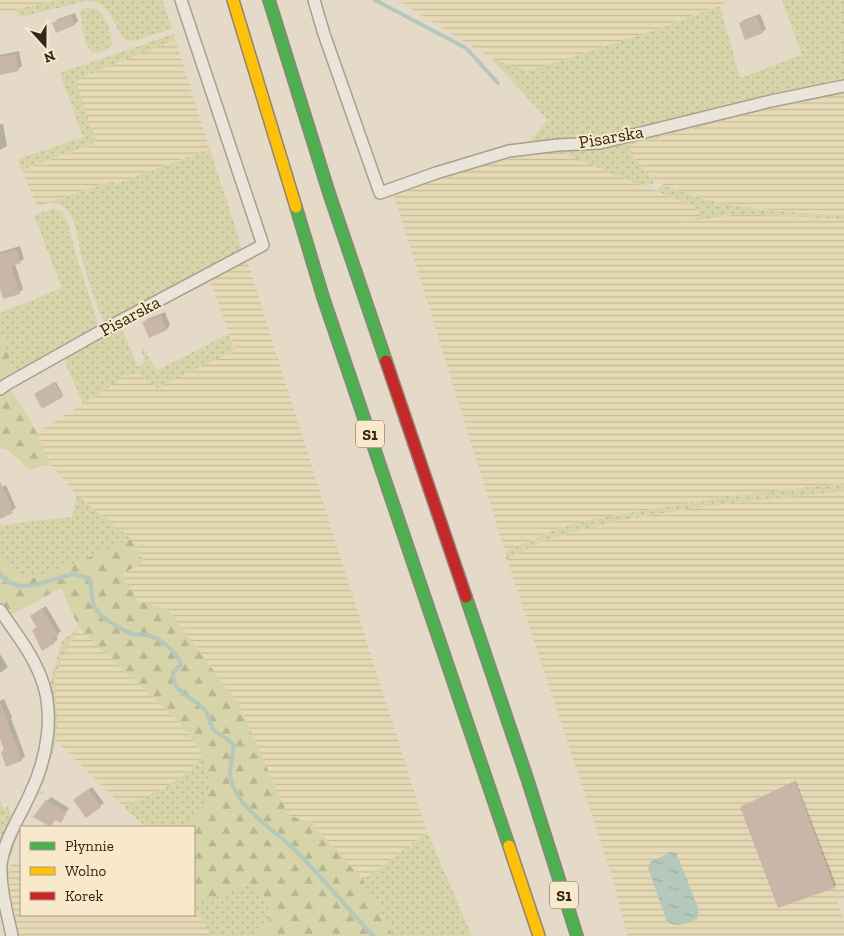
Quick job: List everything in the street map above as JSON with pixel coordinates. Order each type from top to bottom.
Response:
[{"type":"highway","name":"S1","points":[[233,0],[323,297],[539,936]]},
{"type":"highway","name":"S1","points":[[268,0],[329,192],[524,769],[577,936]]},
{"type":"street","name":"Pisarska","points":[[0,389],[103,330],[263,245],[181,0]]},
{"type":"street","name":"Pisarska","points":[[314,0],[327,43],[380,193],[436,173],[509,152],[558,145],[600,143],[771,101],[844,86]]},
{"type":"street","points":[[0,610],[41,676],[46,698],[48,723],[44,752],[37,780],[7,842],[2,863],[0,882],[12,936]]},
{"type":"shaded area","points":[[0,0],[59,0],[0,13]]},
{"type":"shaded area","points":[[397,0],[732,0],[653,31],[528,71],[492,59]]},
{"type":"shaded area","points":[[175,40],[210,149],[116,184],[109,181],[37,207],[22,170],[92,144],[95,139],[75,84],[78,79]]},
{"type":"shaded area","points":[[844,93],[844,215],[803,213],[728,205],[675,190],[654,181],[634,157],[629,145],[753,113]]},
{"type":"shaded area","points":[[553,149],[693,206],[701,214],[701,217],[684,222],[740,214],[844,219],[844,483],[733,496],[593,519],[562,527],[505,552],[394,195],[486,164]]},
{"type":"shaded area","points":[[247,260],[427,832],[363,880],[312,823],[288,815],[240,707],[169,610],[138,601],[122,574],[144,562],[131,539],[77,495],[50,464],[37,433],[126,376],[137,373],[157,387],[235,349],[209,279]]},
{"type":"shaded area","points":[[844,491],[844,900],[838,902],[844,919],[844,936],[628,936],[608,864],[507,559],[543,541],[571,532],[622,520],[699,507]]},
{"type":"shaded area","points":[[79,628],[176,719],[203,753],[192,769],[168,786],[124,807],[56,741],[57,715],[54,691],[57,672],[65,651]]},
{"type":"shaded area","points":[[20,860],[20,916],[195,916],[195,910],[212,936],[19,936],[10,894],[8,872],[11,865]]},
{"type":"green space","points":[[59,0],[162,0],[172,28],[138,40],[127,41],[117,28],[107,9],[95,2],[86,1],[21,17],[14,10]]},
{"type":"green space","points":[[782,0],[844,0],[844,82],[595,139],[529,142],[548,120],[492,59],[528,71],[653,31],[720,6],[740,78],[802,55]]},
{"type":"green space","points":[[84,8],[96,9],[103,16],[111,36],[112,46],[95,53],[90,50],[85,38],[80,14]]},
{"type":"green space","points":[[174,34],[175,40],[78,79],[76,84],[95,139],[92,144],[22,170],[18,159],[83,137],[60,73]]},
{"type":"green space","points":[[844,89],[844,93],[753,113],[629,145],[634,157],[654,181],[652,184],[642,186],[553,149]]},
{"type":"green space","points":[[210,149],[243,252],[105,324],[89,283],[72,217],[63,206],[49,203],[110,181],[116,184]]},
{"type":"green space","points":[[663,185],[707,200],[729,205],[798,213],[844,215],[844,219],[740,214],[677,223],[701,217],[701,214],[693,206],[656,191]]},
{"type":"green space","points":[[53,208],[62,212],[68,223],[97,320],[97,328],[15,375],[0,330],[0,313],[62,288],[34,216]]},
{"type":"green space","points":[[120,326],[138,367],[145,362],[141,349],[142,346],[156,371],[228,334],[235,350],[157,388],[137,373],[126,376],[83,404],[62,355]]},
{"type":"green space","points":[[0,330],[15,375],[0,386]]},
{"type":"green space","points":[[9,386],[37,433],[50,464],[30,470],[8,450],[0,448],[0,394]]},
{"type":"green space","points":[[844,483],[844,491],[699,507],[622,520],[571,532],[543,541],[507,559],[505,552],[562,527],[593,519],[733,496]]},
{"type":"green space","points":[[77,495],[131,539],[60,570],[35,578],[19,574],[0,561],[0,525],[72,517]]},
{"type":"green space","points":[[131,539],[144,562],[122,574],[138,601],[169,610],[240,707],[288,815],[312,823],[363,880],[393,936],[255,936],[269,924],[270,911],[259,890],[246,884],[215,897],[195,898],[195,826],[180,826],[200,814],[210,787],[203,753],[176,719],[79,628],[61,588],[9,616],[0,603],[0,561],[19,574],[35,578],[60,570]]},
{"type":"green space","points":[[79,628],[62,659],[56,676],[57,734],[45,778],[47,784],[42,781],[50,682],[62,641]]},
{"type":"green space","points":[[203,753],[210,787],[200,815],[180,826],[145,826],[124,807],[168,786],[192,769]]},
{"type":"green space","points":[[38,791],[43,792],[28,811],[20,826],[11,856],[8,855],[11,843],[35,793]]},
{"type":"green space","points":[[0,800],[4,810],[8,806],[13,819],[0,851]]},
{"type":"green space","points":[[427,832],[472,936],[393,936],[363,880]]},
{"type":"green space","points":[[11,865],[9,891],[19,936],[16,936],[5,875]]},
{"type":"green space","points":[[247,884],[259,890],[270,911],[269,924],[255,936],[212,936],[195,910],[195,898],[215,897]]},
{"type":"water","points":[[671,852],[676,853],[699,910],[697,919],[678,925],[667,922],[648,868],[650,862]]},
{"type":"building","points":[[71,15],[75,25],[56,33],[52,23]]},
{"type":"building","points":[[756,17],[763,33],[745,40],[739,23]]},
{"type":"building","points":[[15,54],[19,71],[0,75],[0,57]]},
{"type":"building","points":[[16,249],[21,263],[11,266],[20,294],[3,299],[0,289],[0,254]]},
{"type":"building","points":[[161,315],[167,330],[149,338],[142,322]]},
{"type":"building","points":[[54,382],[63,397],[42,409],[34,394]]},
{"type":"building","points":[[0,482],[12,506],[10,507],[13,513],[0,519]]},
{"type":"building","points":[[42,608],[58,636],[53,639],[55,643],[42,651],[32,630],[37,628],[30,616]]},
{"type":"building","points":[[0,704],[22,761],[6,767],[1,752],[4,751],[0,738]]},
{"type":"building","points":[[795,781],[835,888],[778,908],[740,807]]},
{"type":"building","points":[[88,789],[101,807],[86,818],[73,800]]},
{"type":"building","points":[[46,800],[67,812],[61,823],[55,820],[52,826],[33,817]]},
{"type":"waterway","points":[[375,0],[466,48],[498,83]]},
{"type":"waterway","points":[[0,573],[6,581],[20,586],[35,585],[73,574],[89,578],[93,603],[100,614],[128,632],[153,637],[172,651],[181,665],[173,672],[173,679],[176,685],[206,711],[213,729],[234,746],[230,774],[237,794],[251,812],[305,860],[373,936]]},
{"type":"traffic: fast","points":[[269,0],[329,193],[386,361]]},
{"type":"traffic: fast","points":[[296,207],[323,297],[509,846]]},
{"type":"traffic: fast","points":[[466,597],[527,778],[577,936]]},
{"type":"traffic: slow","points":[[233,0],[296,207]]},
{"type":"traffic: slow","points":[[509,846],[539,936]]},
{"type":"traffic: jam","points":[[386,361],[466,597]]}]
